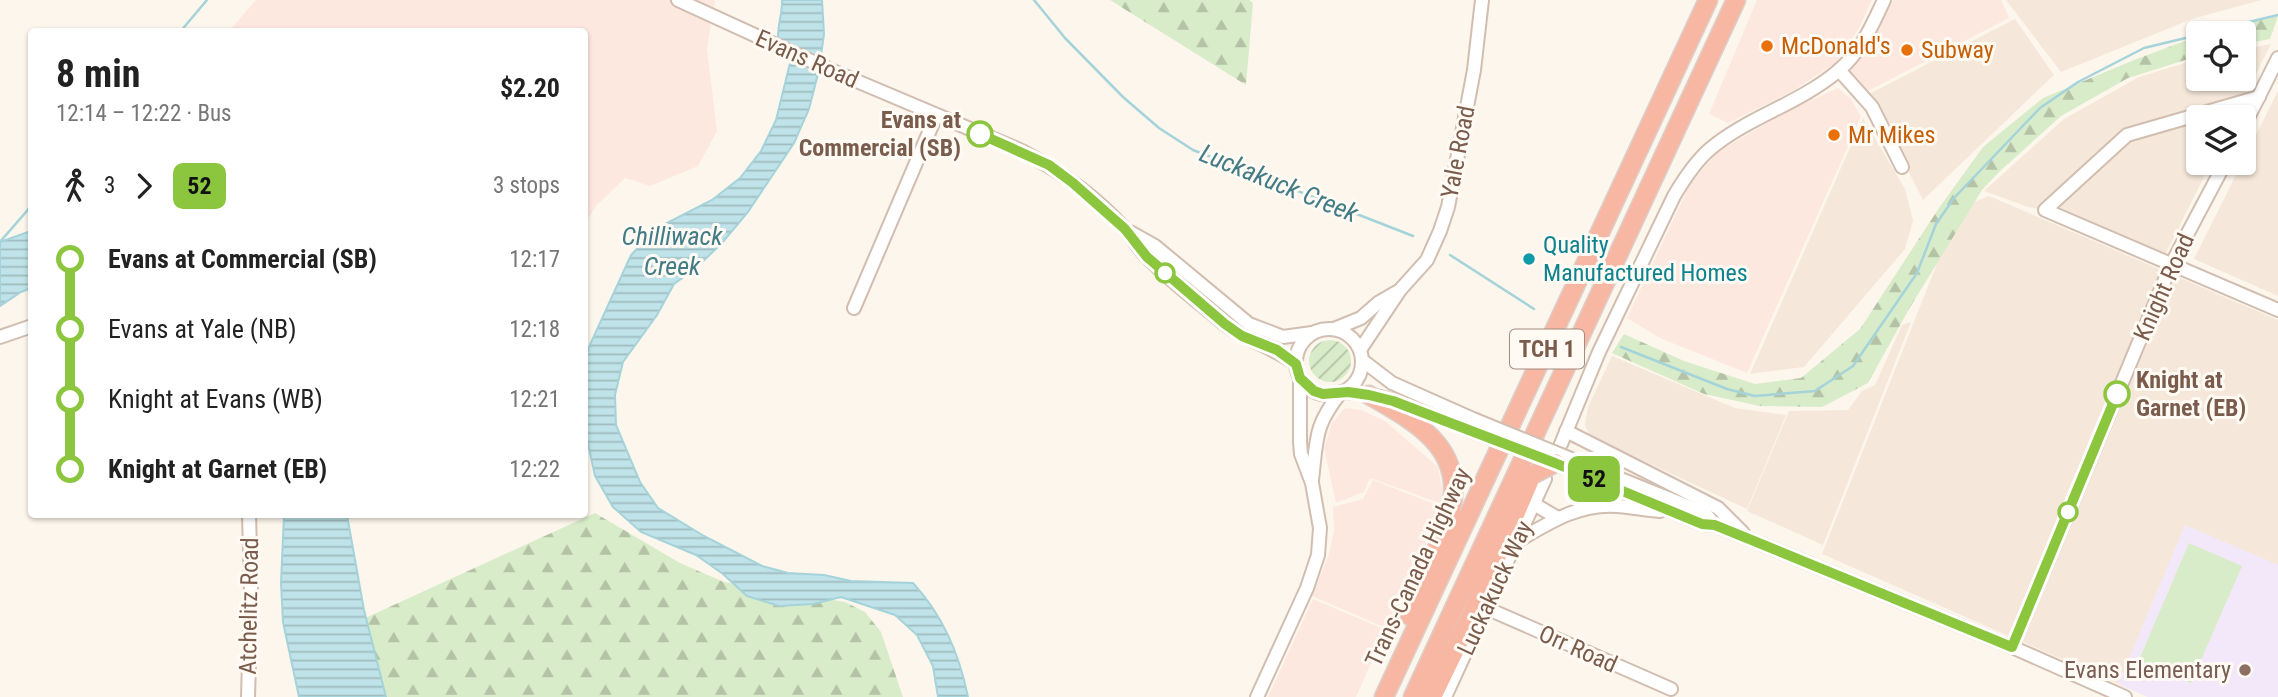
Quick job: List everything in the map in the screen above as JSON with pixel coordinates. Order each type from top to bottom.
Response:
[{"type":"highway","name":"Trans-Canada Highway","points":[[1384,697],[1708,0]]},
{"type":"highway","name":"Trans-Canada Highway","points":[[1413,697],[1736,0]]},
{"type":"highway","points":[[1369,395],[1401,413],[1430,435],[1451,467],[1454,491],[1449,519],[1376,697]]},
{"type":"highway","points":[[1432,697],[1552,464]]},
{"type":"street","name":"Evans Road","points":[[678,0],[1049,165],[1125,229],[1147,257],[1225,324],[1242,336],[1277,350],[1296,364]]},
{"type":"street","name":"Yale Road","points":[[1361,355],[1371,330],[1387,313],[1400,290],[1427,260],[1440,231],[1448,206],[1474,70],[1482,0]]},
{"type":"street","points":[[1561,444],[1604,342],[1674,196],[1689,172],[1708,151],[1730,134],[1813,90],[1839,71],[1857,51],[1884,0]]},
{"type":"street","points":[[2255,105],[2278,58]]},
{"type":"street","points":[[1839,71],[1872,107],[1902,167]]},
{"type":"street","points":[[2259,97],[2127,135],[2046,210],[2278,310]]},
{"type":"street","points":[[854,308],[936,116]]},
{"type":"street","name":"Knight Road","points":[[2012,647],[2171,265],[2219,175]]},
{"type":"street","name":"Evans Road","points":[[1125,229],[1155,246],[1248,324],[1283,337],[1311,333]]},
{"type":"street","name":"Yale Road","points":[[1334,329],[1361,318],[1378,303],[1400,290]]},
{"type":"street","points":[[0,337],[28,327]]},
{"type":"street","points":[[1257,697],[1307,588],[1318,555],[1320,528],[1312,483],[1301,454],[1300,378],[1296,364],[1299,346],[1311,333],[1334,329],[1350,336],[1361,355],[1392,383],[1552,464],[1702,524],[1715,525],[2012,647],[2125,697]]},
{"type":"street","points":[[1312,483],[1318,427],[1325,412],[1358,378],[1361,355]]},
{"type":"street","points":[[1300,378],[1314,391],[1323,394],[1369,395],[1471,425]]},
{"type":"street","points":[[1566,431],[1717,508],[1749,539]]},
{"type":"street","points":[[1552,464],[1704,513],[1715,525]]},
{"type":"street","name":"Luckakuck Way","points":[[1445,697],[1552,464]]},
{"type":"street","points":[[1534,503],[1556,517]]},
{"type":"street","points":[[1516,542],[1556,517],[1593,507],[1615,506],[1674,513]]},
{"type":"street","name":"Atchelitz Road","points":[[248,697],[251,592],[249,518]]},
{"type":"street","name":"Orr Road","points":[[1486,608],[1671,689]]},
{"type":"shaded area","points":[[256,0],[715,0],[707,49],[717,131],[698,166],[650,186],[625,178],[596,206],[588,219],[588,28],[232,28]]},
{"type":"shaded area","points":[[1757,0],[1872,0],[1859,28],[1837,62],[1794,90],[1728,123],[1709,114]]},
{"type":"shaded area","points":[[1894,0],[2001,0],[2009,18],[1866,92],[1848,72]]},
{"type":"shaded area","points":[[2006,0],[2261,0],[2186,21],[2061,72]]},
{"type":"shaded area","points":[[2015,19],[2054,75],[1923,200],[1869,94]]},
{"type":"shaded area","points":[[2271,44],[2256,74],[2256,47]]},
{"type":"shaded area","points":[[2186,63],[2186,91],[2247,91],[2240,105],[2186,105],[2186,175],[2205,175],[2166,253],[2073,215],[2028,207],[1984,191],[2064,119],[2139,77]]},
{"type":"shaded area","points":[[1838,88],[1851,99],[1861,117],[1747,373],[1660,338],[1627,318],[1690,184],[1718,152],[1786,112]]},
{"type":"shaded area","points":[[2278,91],[2278,296],[2194,259],[2236,175],[2256,175],[2256,135]]},
{"type":"shaded area","points":[[1863,118],[1905,189],[1913,221],[1905,249],[1804,367],[1750,374]]},
{"type":"shaded area","points":[[1989,196],[2278,320],[2278,697],[2148,697],[1822,554],[1959,208]]},
{"type":"shaded area","points":[[1911,322],[1823,545],[1747,511],[1789,411],[1848,410],[1862,391],[1875,385],[1902,325]]},
{"type":"shaded area","points":[[1612,356],[1735,408],[1786,415],[1747,509],[1590,436],[1585,425],[1588,407]]},
{"type":"shaded area","points":[[1345,408],[1361,410],[1385,421],[1438,467],[1445,505],[1370,478],[1364,492],[1336,503],[1324,448],[1332,423]]},
{"type":"shaded area","points":[[1373,480],[1442,507],[1388,629],[1312,596],[1329,554],[1334,531],[1333,507],[1363,499]]},
{"type":"shaded area","points":[[2185,525],[2278,565],[2278,697],[2148,697],[2118,684]]},
{"type":"shaded area","points":[[1313,599],[1386,630],[1356,697],[1268,697]]},
{"type":"green space","points":[[1110,0],[1249,0],[1253,3],[1246,85]]},
{"type":"green space","points":[[2278,16],[2270,39],[2256,42],[2256,21]]},
{"type":"green space","points":[[2186,40],[2186,60],[2128,78],[2061,116],[1982,190],[1909,309],[1868,383],[1822,407],[1760,406],[1704,394],[1612,353],[1624,334],[1684,361],[1755,384],[1801,378],[1860,329],[1939,208],[1983,147],[2043,98]]},
{"type":"green space","points":[[1330,340],[1345,346],[1351,361],[1345,376],[1330,382],[1315,376],[1309,361],[1315,346]]},
{"type":"green space","points":[[595,513],[680,563],[724,582],[845,602],[865,612],[881,632],[903,697],[377,697],[361,620]]},
{"type":"green space","points":[[2189,543],[2242,566],[2191,683],[2139,660]]},
{"type":"water","name":"Chilliwack Creek","points":[[782,0],[822,0],[824,34],[819,70],[809,109],[794,143],[748,212],[722,243],[696,268],[674,284],[657,315],[623,362],[615,395],[616,425],[640,482],[658,508],[704,536],[762,566],[788,573],[824,575],[851,581],[913,583],[933,609],[948,636],[960,665],[968,697],[938,697],[933,666],[917,635],[895,615],[841,597],[813,604],[779,606],[747,596],[723,574],[696,555],[641,532],[613,507],[595,476],[588,444],[588,349],[631,255],[655,229],[712,200],[740,178],[761,151],[776,120],[791,59],[787,50],[779,45]]},
{"type":"water","points":[[28,232],[28,289],[0,306],[0,242]]},
{"type":"water","points":[[284,518],[348,518],[364,610],[386,697],[299,697],[283,622],[281,583]]},
{"type":"waterway","points":[[183,28],[207,0]]},
{"type":"waterway","name":"Luckakuck Creek","points":[[1034,0],[1065,38],[1123,97],[1159,128],[1193,150],[1413,236]]},
{"type":"waterway","name":"Luckakuck Creek","points":[[2253,21],[2278,15]]},
{"type":"waterway","name":"Luckakuck Creek","points":[[1621,347],[1727,389],[1755,396],[1815,391],[1853,366],[1917,273],[1936,224],[1954,198],[2040,108],[2078,82],[2144,48],[2186,38]]},
{"type":"waterway","points":[[0,242],[28,210]]},
{"type":"waterway","name":"Luckakuck Creek","points":[[1450,255],[1534,309]]},
{"type":"bus line","name":"52","points":[[980,134],[1049,165],[1073,183],[1125,229],[1147,257],[1225,324],[1242,336],[1277,350],[1296,364],[1300,378],[1314,391],[1332,395],[1348,392],[1393,401],[1555,463],[1702,524],[1715,525],[2012,647],[2117,394]]},
{"type":"place","name":"McDonald's","points":[[1767,46]]},
{"type":"place","name":"Subway","points":[[1907,50]]},
{"type":"place","name":"Evans at Commercial (SB)","points":[[980,134]]},
{"type":"place","name":"Mr Mikes","points":[[1834,135]]},
{"type":"place","name":"Quality Manufactured Homes","points":[[1529,259]]},
{"type":"place","name":"Knight at Garnet (EB)","points":[[2117,394]]},
{"type":"place","name":"Evans Elementary","points":[[2245,670]]}]
